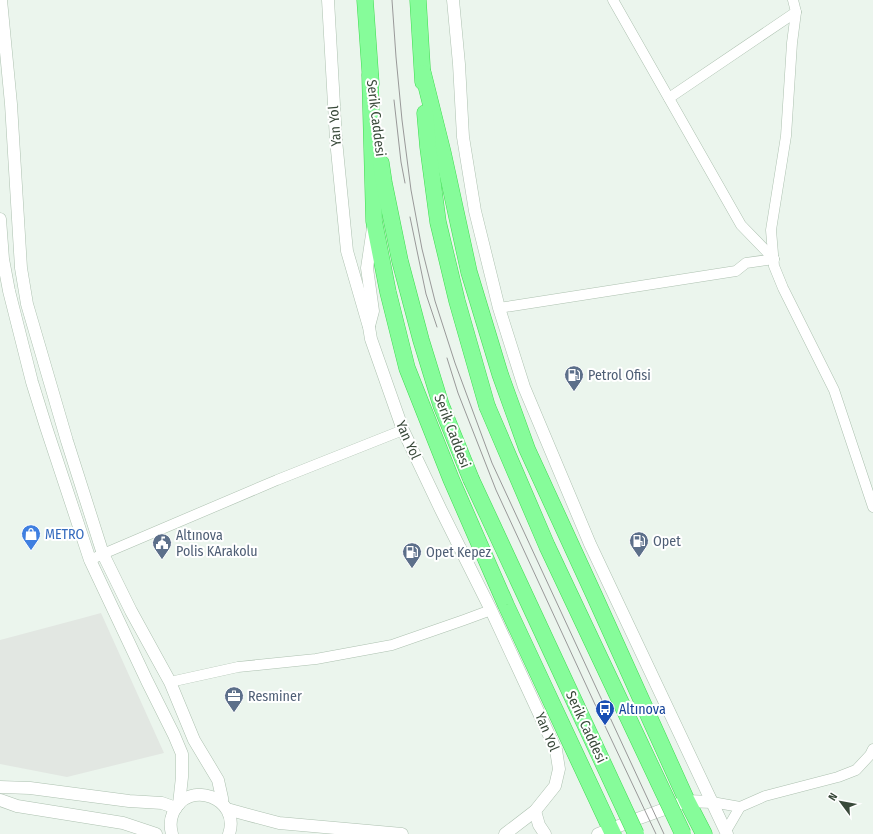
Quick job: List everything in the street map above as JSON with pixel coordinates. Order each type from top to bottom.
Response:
[{"type":"highway","name":"Serik Caddesi","points":[[365,0],[370,75],[384,183],[400,261],[421,340],[441,406],[471,480],[636,834]]},
{"type":"highway","points":[[418,0],[428,147],[438,222],[457,301],[488,406],[548,546],[683,834]]},
{"type":"highway","points":[[422,72],[443,153],[469,272],[500,374],[527,449],[704,834]]},
{"type":"highway","points":[[370,75],[374,221],[388,292],[407,368],[451,479],[607,832]]},
{"type":"street","points":[[1,0],[11,104],[21,268],[27,304],[67,441],[103,554],[131,611],[170,682],[194,740],[218,780],[224,806],[230,816],[231,823],[229,834]]},
{"type":"street","name":"Yan Yol","points":[[328,0],[336,140],[347,251],[369,327],[370,339],[403,430],[491,610],[556,750],[559,769],[555,786],[535,811],[505,834]]},
{"type":"street","points":[[453,0],[459,64],[463,137],[475,210],[499,308],[524,387],[590,544],[726,833]]},
{"type":"street","points":[[613,0],[740,225],[774,259]]},
{"type":"street","points":[[793,0],[796,12],[792,43],[786,136],[771,230],[774,266],[783,288],[834,390],[873,507]]},
{"type":"street","points":[[669,98],[796,12]]},
{"type":"street","points":[[0,219],[4,265],[32,382],[90,560],[182,754],[182,777],[177,806],[171,818],[172,834]]},
{"type":"street","points":[[369,327],[373,311],[367,268],[374,221]]},
{"type":"street","points":[[499,308],[736,272],[746,262],[774,259]]},
{"type":"street","points":[[90,560],[270,483],[403,430]]},
{"type":"street","points":[[170,682],[238,668],[316,659],[392,645],[491,610],[522,639]]},
{"type":"street","points":[[607,832],[637,818],[688,801],[712,802],[740,807],[765,796],[856,770],[870,755],[873,749]]},
{"type":"street","points":[[0,787],[30,788],[129,801],[157,802],[177,806],[187,798],[196,795],[205,795],[214,798],[224,806],[244,814],[280,822],[402,834]]},
{"type":"street","points":[[0,800],[17,806],[123,823],[156,834]]},
{"type":"street","points":[[726,833],[740,807]]},
{"type":"street","points":[[535,811],[539,825],[545,834]]},
{"type":"shaded area","points":[[101,613],[164,753],[67,777],[0,764],[0,640]]},
{"type":"tram line","points":[[392,0],[402,120],[411,190],[422,249],[435,301],[455,363],[492,463],[664,834]]},
{"type":"tram line","points":[[394,100],[401,162],[405,183]]},
{"type":"tram line","points":[[410,217],[426,294],[437,327]]},
{"type":"tram line","points":[[447,358],[458,393],[496,490],[656,834]]},
{"type":"place","name":"Petrol Ofisi","points":[[574,392]]},
{"type":"place","name":"METRO","points":[[31,551]]},
{"type":"place","name":"Opet","points":[[639,558]]},
{"type":"place","name":"Altınova Polis KArakolu","points":[[162,560]]},
{"type":"place","name":"Opet Kepez","points":[[412,569]]},
{"type":"place","name":"Resminer","points":[[234,713]]},
{"type":"place","name":"Altınova","points":[[605,726]]}]
